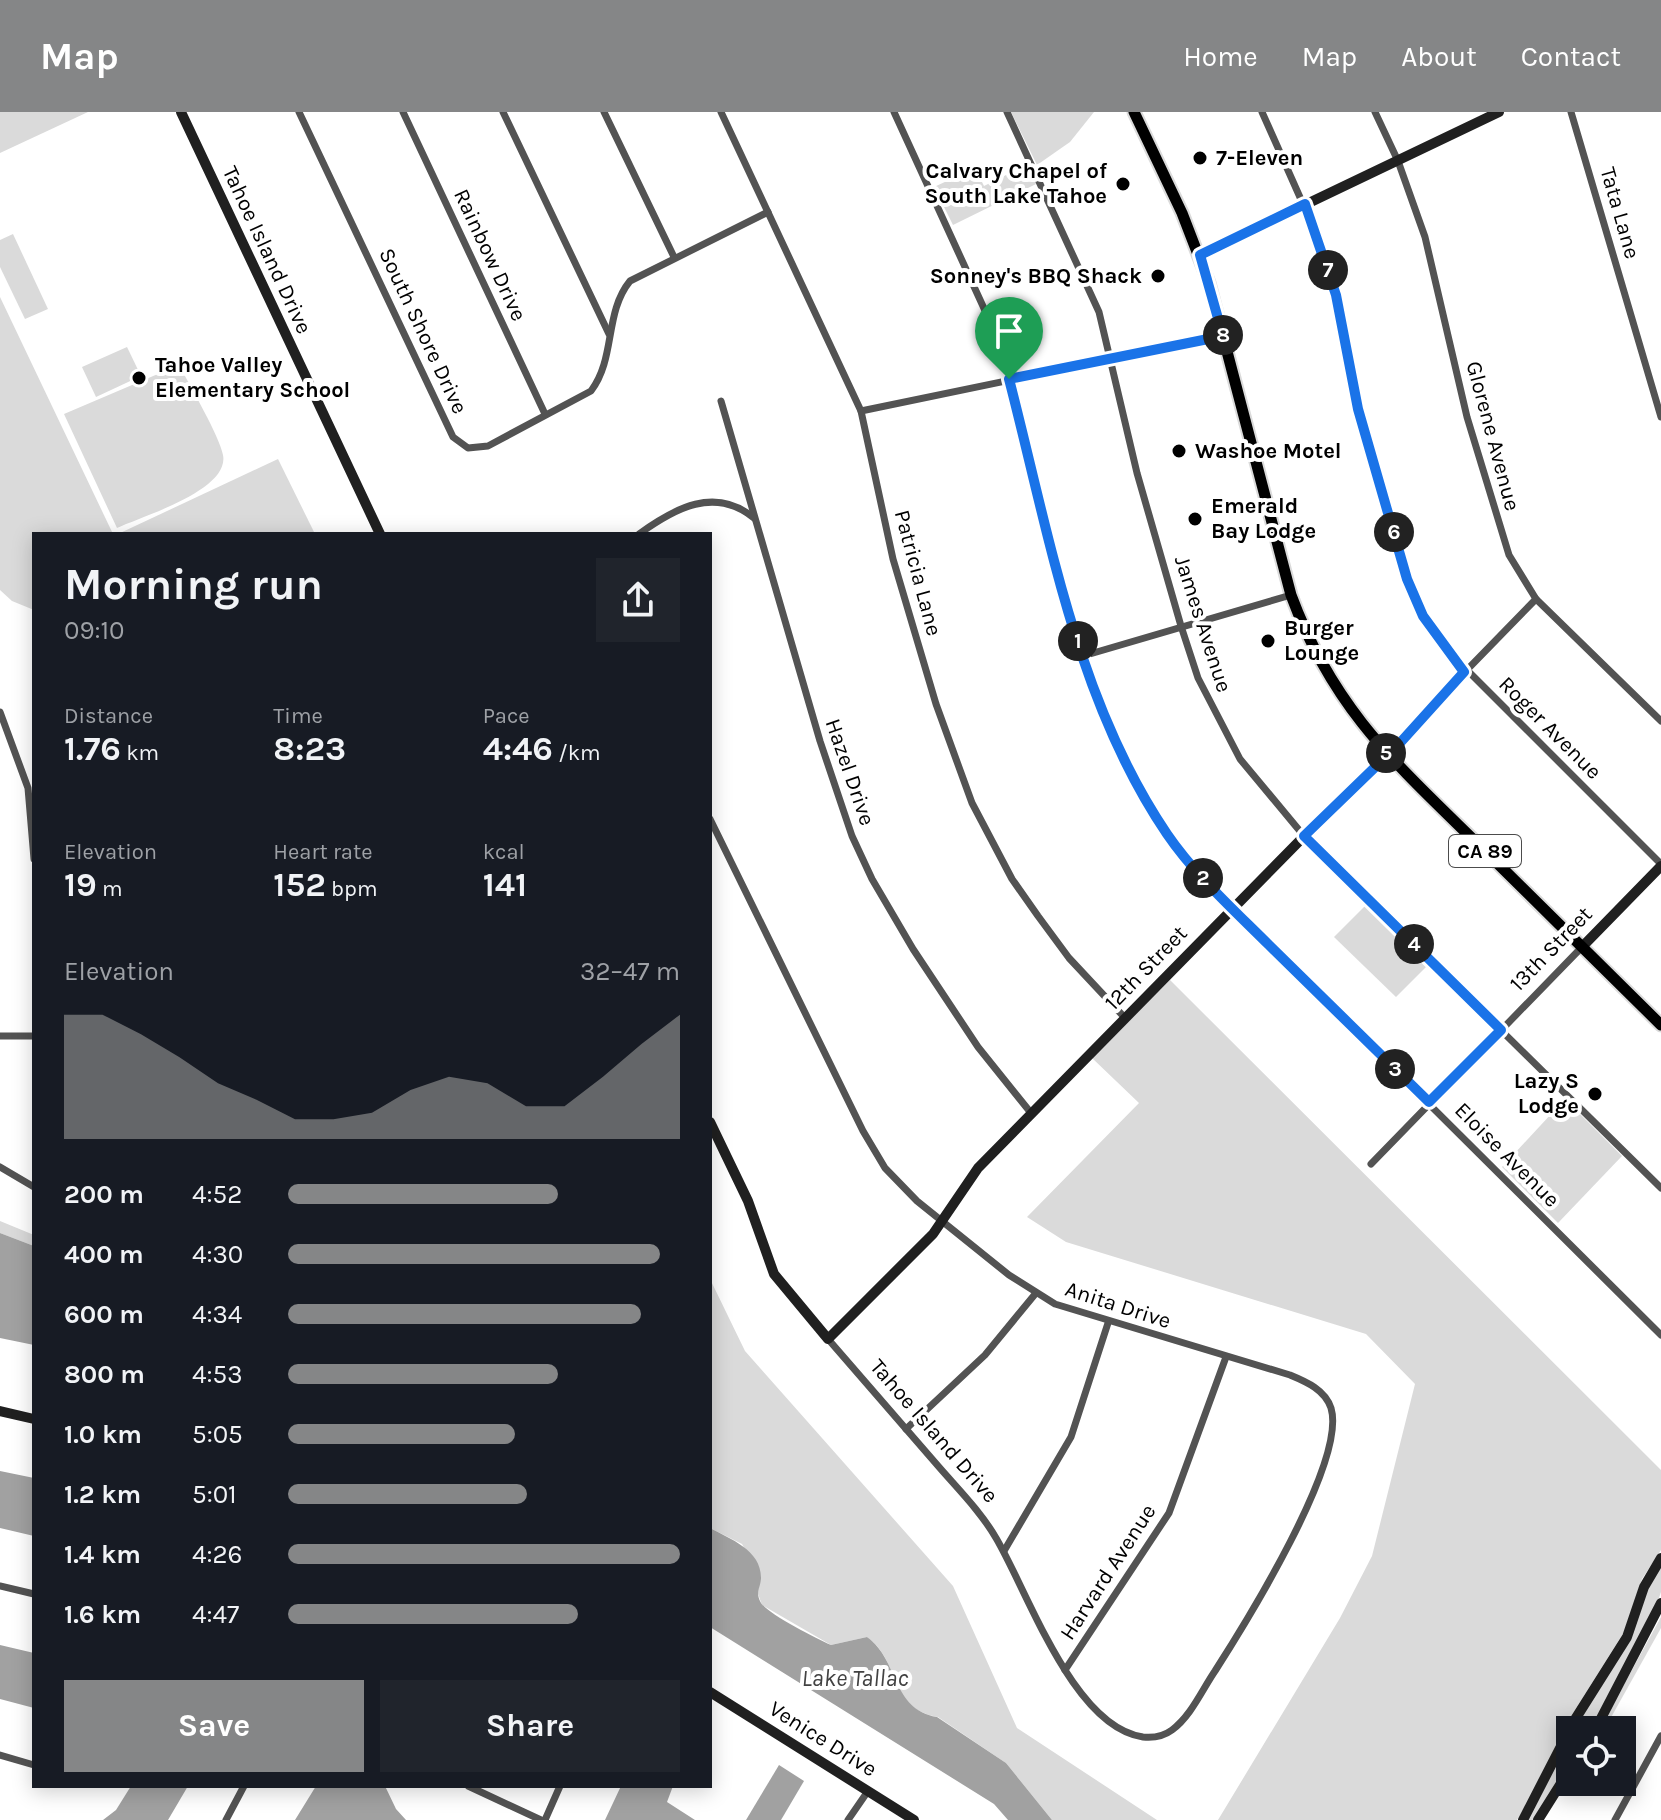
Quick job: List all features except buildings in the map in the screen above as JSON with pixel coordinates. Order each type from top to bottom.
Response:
[{"type":"main road","name":"CA 89","points":[[1134,112],[1200,255],[1291,595],[1308,639],[1333,686],[1386,753],[1661,1025]]},
{"type":"street","name":"Tahoe Island Drive","points":[[181,112],[379,532]]},
{"type":"street","name":"South Shore Drive","points":[[299,112],[453,437],[468,448],[478,449],[591,391],[603,370],[618,300],[630,281],[768,212]]},
{"type":"street","name":"Rainbow Drive","points":[[403,112],[545,414]]},
{"type":"street","points":[[503,112],[610,336]]},
{"type":"street","points":[[604,112],[674,257]]},
{"type":"street","name":"Patricia Lane","points":[[721,112],[861,411],[893,559],[936,704],[972,803],[1012,879],[1038,916],[1078,968],[1125,1018]]},
{"type":"street","name":"Eloise Avenue","points":[[894,112],[983,301],[1009,379],[1083,656],[1112,735],[1153,812],[1190,864],[1232,908],[1661,1335]]},
{"type":"street","name":"James Avenue","points":[[1007,112],[1091,290],[1137,473],[1181,626],[1204,690],[1240,759],[1304,836],[1661,1188]]},
{"type":"street","name":"Roger Avenue","points":[[1262,112],[1305,204],[1336,295],[1358,409],[1407,579],[1423,616],[1464,672],[1470,673],[1661,865]]},
{"type":"street","name":"Glorene Avenue","points":[[1375,112],[1398,161],[1425,237],[1467,417],[1501,531],[1520,578],[1536,599],[1661,721]]},
{"type":"street","points":[[1200,255],[1499,112]]},
{"type":"street","name":"Tata Lane","points":[[1571,112],[1661,417]]},
{"type":"street","points":[[861,411],[1223,336]]},
{"type":"street","name":"Hazel Drive","points":[[721,401],[820,741],[852,836],[872,879],[978,1047],[1031,1113]]},
{"type":"street","points":[[642,532],[672,512],[702,502],[733,504],[756,520]]},
{"type":"street","points":[[1083,656],[1291,595]]},
{"type":"street","name":"12th Street","points":[[828,1339],[941,1223],[967,1181],[1031,1113],[1536,599]]},
{"type":"street","points":[[0,712],[26,778],[32,839]]},
{"type":"street","name":"Anita Drive","points":[[712,823],[875,1152],[898,1183],[941,1223],[1036,1293],[1076,1313],[1290,1375],[1316,1388],[1326,1398],[1333,1422],[1314,1485],[1270,1584],[1190,1709],[1172,1730],[1156,1736]]},
{"type":"street","name":"13th Street","points":[[1371,1164],[1661,865]]},
{"type":"street","points":[[0,1036],[32,1036]]},
{"type":"street","name":"Tahoe Island Drive","points":[[713,1138],[748,1201],[774,1274],[980,1514],[1004,1551],[1065,1670],[1102,1716],[1134,1734],[1156,1736]]},
{"type":"street","points":[[0,1167],[32,1186]]},
{"type":"street","points":[[906,1429],[985,1355],[1036,1293]]},
{"type":"street","points":[[1004,1551],[1076,1426],[1108,1323]]},
{"type":"street","name":"Harvard Avenue","points":[[1065,1670],[1169,1513],[1226,1357]]},
{"type":"street","points":[[0,1411],[32,1419]]},
{"type":"street","points":[[1523,1820],[1574,1721],[1627,1637],[1644,1587],[1661,1558]]},
{"type":"street","points":[[0,1586],[32,1594]]},
{"type":"street","points":[[1602,1716],[1661,1603]]},
{"type":"street","name":"Venice Drive","points":[[712,1693],[914,1820]]},
{"type":"street","points":[[1615,1820],[1661,1736]]},
{"type":"street","points":[[0,1755],[32,1764]]},
{"type":"street","points":[[226,1820],[243,1788]]},
{"type":"street","points":[[472,1788],[543,1820],[559,1788]]},
{"type":"street","points":[[848,1820],[868,1791]]},
{"type":"street","points":[[1538,1820],[1556,1791]]},
{"type":"shaded area","points":[[0,112],[88,112],[0,153]]},
{"type":"shaded area","points":[[1011,112],[1094,112],[1070,142],[1037,165]]},
{"type":"shaded area","points":[[1026,165],[1036,184],[953,225],[934,187],[975,168],[984,186]]},
{"type":"shaded area","points":[[13,234],[48,309],[25,319],[0,267],[0,240]]},
{"type":"shaded area","points":[[0,297],[112,532],[32,532],[32,609],[12,601],[0,590]]},
{"type":"shaded area","points":[[127,347],[141,376],[96,397],[82,367]]},
{"type":"shaded area","points":[[179,365],[216,436],[223,455],[222,468],[213,479],[182,500],[117,528],[64,414]]},
{"type":"shaded area","points":[[278,459],[314,532],[122,532]]},
{"type":"shaded area","points":[[1366,905],[1427,966],[1396,997],[1334,937]]},
{"type":"shaded area","points":[[1170,980],[1661,1470],[1661,1550],[1642,1579],[1624,1632],[1571,1716],[1556,1716],[1556,1748],[1517,1820],[1218,1820],[1340,1618],[1372,1556],[1415,1384],[1366,1334],[1066,1242],[1027,1217],[1139,1103],[1092,1058]]},
{"type":"shaded area","points":[[1565,1099],[1622,1156],[1558,1223],[1502,1167]]},
{"type":"shaded area","points":[[0,1221],[32,1234],[32,1245],[0,1233]]},
{"type":"shaded area","points":[[712,1283],[745,1351],[953,1586],[1017,1728],[1157,1820],[1052,1820],[1006,1763],[938,1717],[910,1704],[886,1659],[867,1637],[831,1645],[762,1605],[757,1591],[761,1579],[742,1544],[712,1529]]},
{"type":"shaded area","points":[[1661,1563],[1661,1592],[1654,1612],[1599,1716],[1581,1716]]},
{"type":"shaded area","points":[[1661,1617],[1661,1628],[1612,1716],[1607,1716]]},
{"type":"shaded area","points":[[1556,1763],[1556,1784],[1533,1820],[1526,1820]]},
{"type":"water","points":[[0,1233],[32,1245],[32,1345],[0,1338]]},
{"type":"water","points":[[0,1471],[32,1478],[32,1536],[0,1528]]},
{"type":"water","name":"Lake Tallac","points":[[712,1529],[735,1541],[756,1560],[761,1579],[758,1596],[765,1608],[831,1645],[867,1637],[878,1647],[911,1704],[937,1717],[1006,1763],[1052,1820],[1008,1820],[994,1804],[712,1628]]},
{"type":"water","points":[[0,1645],[32,1653],[32,1707],[0,1699]]},
{"type":"water","points":[[779,1765],[804,1781],[781,1820],[746,1820]]},
{"type":"water","points":[[130,1788],[187,1788],[168,1820],[103,1820],[116,1810]]},
{"type":"water","points":[[315,1788],[386,1788],[396,1809],[406,1820],[295,1820]]},
{"type":"water","points":[[620,1788],[672,1788],[667,1802],[695,1820],[605,1820]]},
{"type":"place","name":"7-Eleven","points":[[1200,158]]},
{"type":"place","name":"Calvary Chapel of South Lake Tahoe","points":[[1123,184]]},
{"type":"place","name":"Sonney's BBQ Shack","points":[[1158,276]]},
{"type":"place","name":"Tahoe Valley Elementary School","points":[[139,378]]},
{"type":"place","name":"Washoe Motel","points":[[1179,451]]},
{"type":"place","name":"Emerald Bay Lodge","points":[[1195,519]]},
{"type":"place","name":"Burger Lounge","points":[[1268,641]]},
{"type":"place","name":"Lazy S Lodge","points":[[1595,1094]]},
{"type":"route","points":[[1305,204],[1323,249],[1336,295],[1358,409],[1407,579],[1423,616],[1464,672],[1399,744],[1386,753],[1304,836],[1501,1030],[1429,1102],[1213,889],[1190,864],[1153,812],[1112,735],[1083,656],[1009,379],[1223,336],[1200,255],[1305,204]]}]
